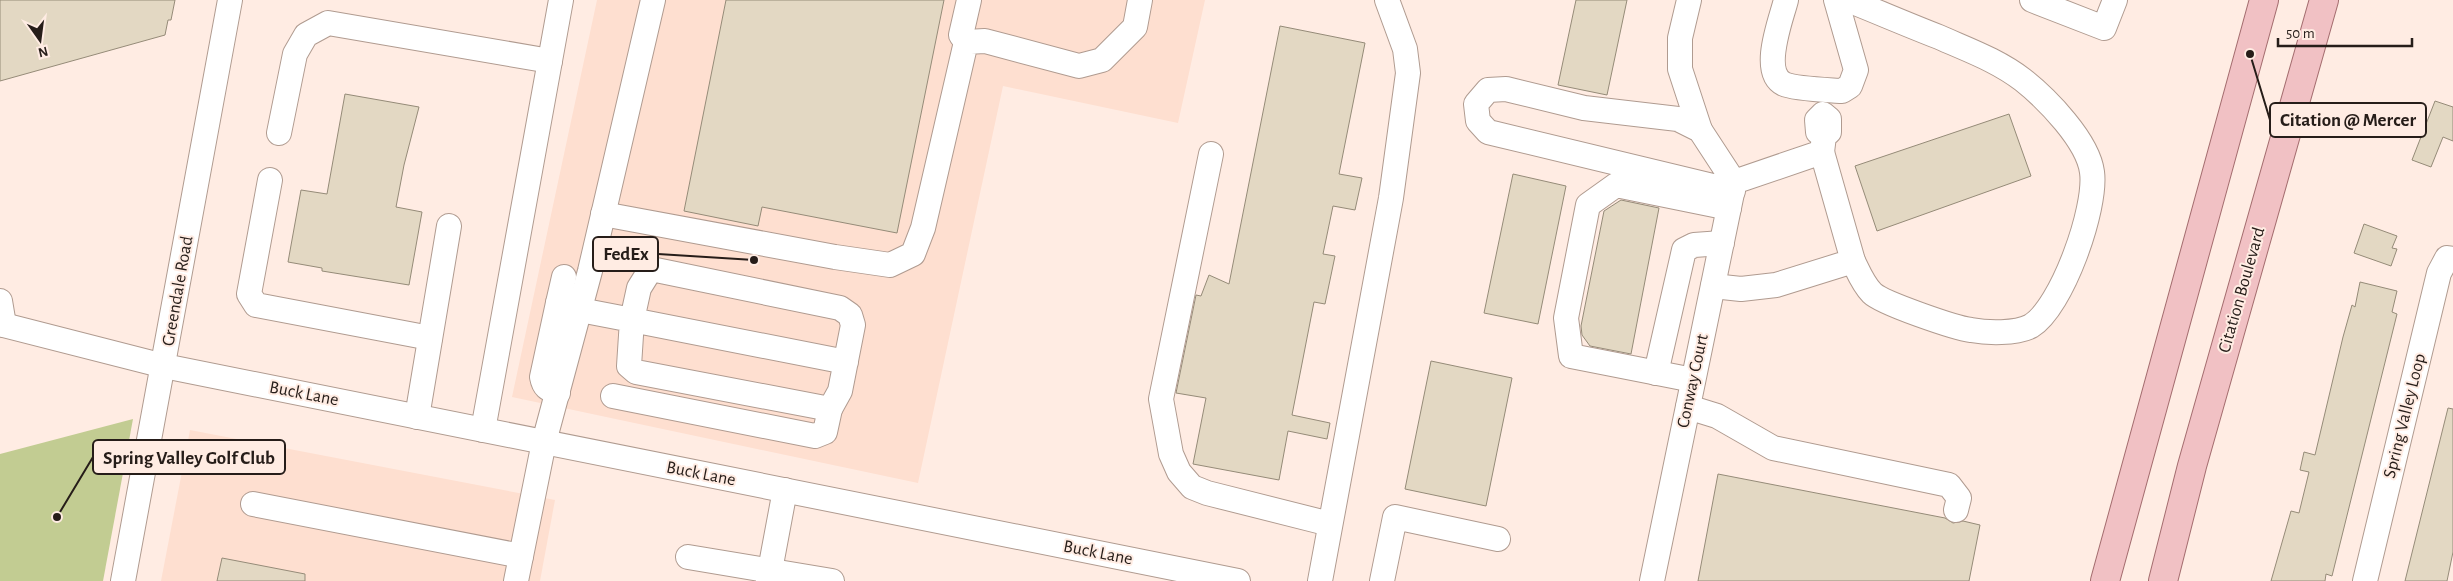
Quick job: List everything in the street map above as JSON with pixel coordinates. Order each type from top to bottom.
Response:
[{"type":"main road","points":[[2105,581],[2264,0]]},
{"type":"main road","name":"Citation Boulevard","points":[[2163,581],[2192,466],[2324,0]]},
{"type":"street","name":"Greendale Road","points":[[123,581],[230,0]]},
{"type":"street","points":[[483,430],[561,0]]},
{"type":"street","points":[[516,581],[544,442],[558,393],[569,306],[603,214],[653,0]]},
{"type":"street","points":[[603,214],[890,266],[913,254],[923,228],[966,42],[961,34],[969,0]]},
{"type":"street","points":[[966,42],[985,40],[1079,66],[1102,60],[1135,27],[1140,0]]},
{"type":"street","points":[[1320,581],[1391,198],[1408,73],[1405,49],[1387,0]]},
{"type":"street","points":[[1689,0],[1680,38],[1680,69],[1700,130],[1732,194]]},
{"type":"street","points":[[1786,0],[1772,59],[1777,78],[1785,84],[1842,91],[1850,86],[1855,77],[1852,52],[1836,0]]},
{"type":"street","points":[[1824,89],[1823,134],[1853,260],[1863,281],[1879,299],[1970,330],[2008,331],[2029,327],[2043,316],[2058,297],[2074,259],[2092,191],[2092,171],[2083,148],[2057,112],[2024,81],[1997,62],[1848,0]]},
{"type":"street","points":[[2032,0],[2104,28],[2115,0]]},
{"type":"street","points":[[279,133],[295,54],[306,35],[328,23],[550,61]]},
{"type":"street","points":[[1700,130],[1678,119],[1584,108],[1506,90],[1488,90],[1476,104],[1478,121],[1488,132],[1732,194]]},
{"type":"street","points":[[1694,380],[1571,356],[1566,318],[1588,205],[1616,185],[1732,194],[1823,134]]},
{"type":"street","points":[[1211,154],[1161,399],[1170,454],[1179,472],[1192,487],[1207,493],[1330,524]]},
{"type":"street","points":[[270,180],[249,294],[256,306],[430,338]]},
{"type":"street","name":"Conway Court","points":[[1652,581],[1732,194]]},
{"type":"street","points":[[417,417],[449,226]]},
{"type":"street","points":[[1656,373],[1684,250],[1694,245],[1722,243]]},
{"type":"street","name":"Spring Valley Loop","points":[[2365,581],[2439,273],[2451,257]]},
{"type":"street","points":[[1713,286],[1741,289],[1776,285],[1853,260]]},
{"type":"street","points":[[613,396],[815,436],[825,432],[830,409],[840,391],[853,325],[850,316],[840,308],[656,270],[649,272],[639,288],[632,320],[629,366],[636,372],[830,409]]},
{"type":"street","points":[[564,277],[569,306]]},
{"type":"street","points":[[0,302],[2,325]]},
{"type":"street","points":[[569,306],[846,362]]},
{"type":"street","name":"Buck Lane","points":[[2,325],[164,366],[785,490],[1165,574],[1238,581]]},
{"type":"street","points":[[1688,407],[1717,416],[1773,448],[1949,485],[1959,498],[1956,510]]},
{"type":"street","points":[[769,576],[785,490]]},
{"type":"street","points":[[253,504],[521,556]]},
{"type":"street","points":[[1382,581],[1395,517],[1498,538]]},
{"type":"street","points":[[688,557],[769,576],[828,581]]},
{"type":"shaded area","points":[[597,0],[1205,0],[1178,123],[1003,86],[918,483],[512,397]]},
{"type":"shaded area","points":[[190,430],[555,500],[540,581],[161,581]]},
{"type":"green space","points":[[133,419],[103,581],[0,581],[0,454]]},
{"type":"building","points":[[0,0],[175,0],[171,20],[168,20],[165,35],[0,81]]},
{"type":"building","points":[[726,0],[944,0],[897,233],[762,207],[758,226],[684,211]]},
{"type":"building","points":[[1576,0],[1627,0],[1607,95],[1558,85]]},
{"type":"building","points":[[1280,26],[1365,43],[1339,174],[1362,178],[1355,210],[1333,206],[1323,254],[1335,256],[1325,304],[1314,302],[1292,415],[1330,423],[1327,439],[1288,431],[1279,480],[1193,464],[1206,398],[1176,393],[1196,295],[1201,296],[1209,275],[1229,284]]},
{"type":"building","points":[[345,94],[419,107],[404,165],[396,207],[422,212],[409,285],[322,271],[322,268],[288,262],[301,190],[327,194]]},
{"type":"building","points":[[2435,101],[2453,107],[2453,141],[2443,137],[2431,167],[2412,160]]},
{"type":"building","points":[[2009,114],[2031,176],[1877,231],[1855,166]]},
{"type":"building","points":[[1513,174],[1566,186],[1538,324],[1484,313]]},
{"type":"building","points":[[1621,200],[1659,208],[1631,354],[1590,346],[1582,335],[1581,326],[1604,211]]},
{"type":"building","points":[[2364,224],[2397,236],[2392,248],[2397,249],[2391,266],[2354,253]]},
{"type":"building","points":[[2360,282],[2397,291],[2392,312],[2397,314],[2332,576],[2326,574],[2325,581],[2271,581],[2291,511],[2299,513],[2309,472],[2300,470],[2304,452],[2315,455],[2343,337],[2352,305],[2355,307]]},
{"type":"building","points":[[1431,361],[1512,378],[1486,506],[1405,489]]},
{"type":"building","points":[[2448,408],[2453,409],[2453,552],[2447,581],[2405,581]]},
{"type":"building","points":[[1718,474],[1945,518],[1953,523],[1963,521],[1980,525],[1969,581],[1698,581]]},
{"type":"building","points":[[222,558],[305,574],[305,581],[217,581]]},
{"type":"place","name":"Citation @ Mercer","points":[[2250,54]]},
{"type":"place","name":"FedEx","points":[[754,260]]},
{"type":"place","name":"Spring Valley Golf Club","points":[[57,517]]}]
